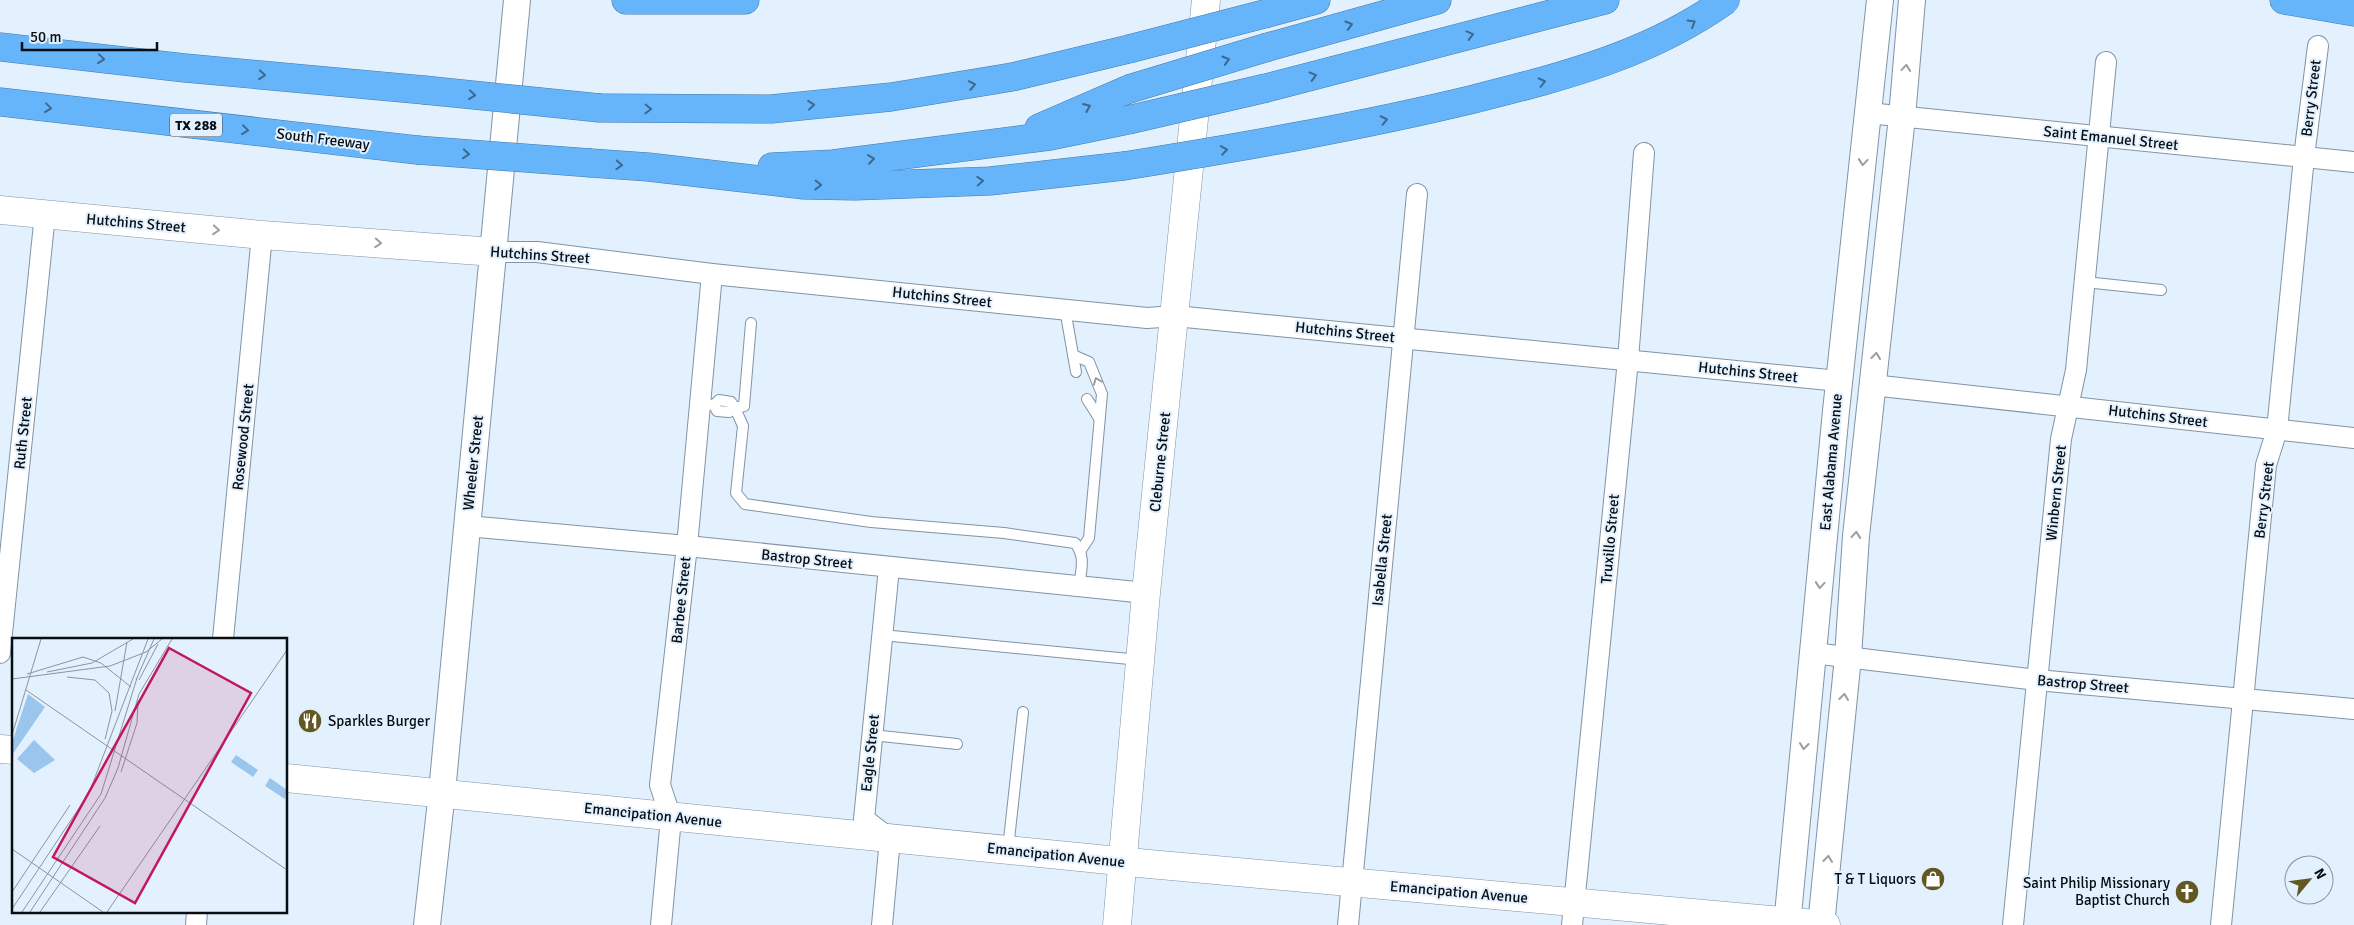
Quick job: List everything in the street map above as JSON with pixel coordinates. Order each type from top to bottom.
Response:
[{"type":"highway","points":[[626,0],[745,0]]},
{"type":"highway","points":[[0,47],[185,68],[600,108],[771,109],[891,97],[1012,77],[1129,50],[1316,0]]},
{"type":"highway","points":[[1010,140],[1129,89],[1268,47],[1437,0]]},
{"type":"highway","points":[[648,167],[756,168],[833,164],[1068,133],[1266,88],[1605,0]]},
{"type":"highway","points":[[648,167],[756,181],[855,186],[990,181],[1124,166],[1323,133],[1551,80],[1648,46],[1691,24],[1726,0]]},
{"type":"highway","points":[[2284,0],[2354,12]]},
{"type":"highway","name":"South Freeway","points":[[0,102],[417,150],[648,167]]},
{"type":"main road","name":"Cleburne Street","points":[[1117,925],[1146,593],[1206,0]]},
{"type":"main road","name":"Hutchins Street","points":[[0,210],[262,235],[494,252]]},
{"type":"main road","name":"Emancipation Avenue","points":[[288,778],[442,792],[671,818],[1123,862],[1353,882],[1574,914],[1826,925]]},
{"type":"street","name":"Wheeler Street","points":[[427,925],[442,792],[517,0]]},
{"type":"street","name":"East Alabama Avenue","points":[[1787,923],[1839,381],[1880,0]]},
{"type":"street","name":"East Alabama Avenue","points":[[1821,925],[1848,657],[1856,536],[1902,117],[1912,0]]},
{"type":"street","name":"Berry Street","points":[[2221,925],[2266,465],[2277,430],[2304,157],[2318,46]]},
{"type":"street","name":"Winbern Street","points":[[2013,925],[2061,439],[2070,406],[2085,282],[2106,62]]},
{"type":"street","name":"Saint Emanuel Street","points":[[1868,113],[2099,138],[2354,162]]},
{"type":"street","name":"Truxillo Street","points":[[1574,914],[1628,360],[1644,153]]},
{"type":"street","name":"Isabella Street","points":[[1348,925],[1417,194]]},
{"type":"street","name":"Ruth Street","points":[[0,653],[45,214]]},
{"type":"street","name":"Rosewood Street","points":[[223,638],[262,235]]},
{"type":"street","name":"Hutchins Street","points":[[494,252],[537,252],[712,274],[1065,309],[1156,318],[1174,316],[1839,381]]},
{"type":"street","name":"Barbee Street","points":[[661,925],[671,818],[660,785],[687,546],[707,405],[712,274]]},
{"type":"street","name":"Hutchins Street","points":[[1872,385],[2354,438]]},
{"type":"street","name":"Bastrop Street","points":[[467,526],[687,546],[1146,593]]},
{"type":"street","name":"Eagle Street","points":[[889,568],[864,818],[890,839]]},
{"type":"street","name":"Bastrop Street","points":[[1813,653],[2037,680],[2354,709]]},
{"type":"street","points":[[882,925],[890,839]]},
{"type":"street","points":[[196,925],[197,912]]},
{"type":"lane","points":[[2085,282],[2161,290]]},
{"type":"lane","points":[[1065,309],[1076,372]]},
{"type":"lane","points":[[707,405],[718,411],[729,412],[744,406],[750,323]]},
{"type":"lane","points":[[1073,355],[1089,362],[1102,394],[1089,538],[1081,550]]},
{"type":"lane","points":[[1087,399],[1099,418]]},
{"type":"lane","points":[[735,408],[743,426],[736,493],[745,504],[871,522],[1013,534],[1075,543],[1081,550],[1082,562],[1079,587]]},
{"type":"lane","points":[[882,634],[1141,660]]},
{"type":"lane","points":[[1008,850],[1023,712]]},
{"type":"lane","points":[[872,735],[957,744]]},
{"type":"place","name":"Sparkles Burger","points":[[310,721]]},
{"type":"place","name":"T & T Liquors","points":[[1933,879]]},
{"type":"place","name":"Saint Philip Missionary Baptist Church","points":[[2187,892]]}]
